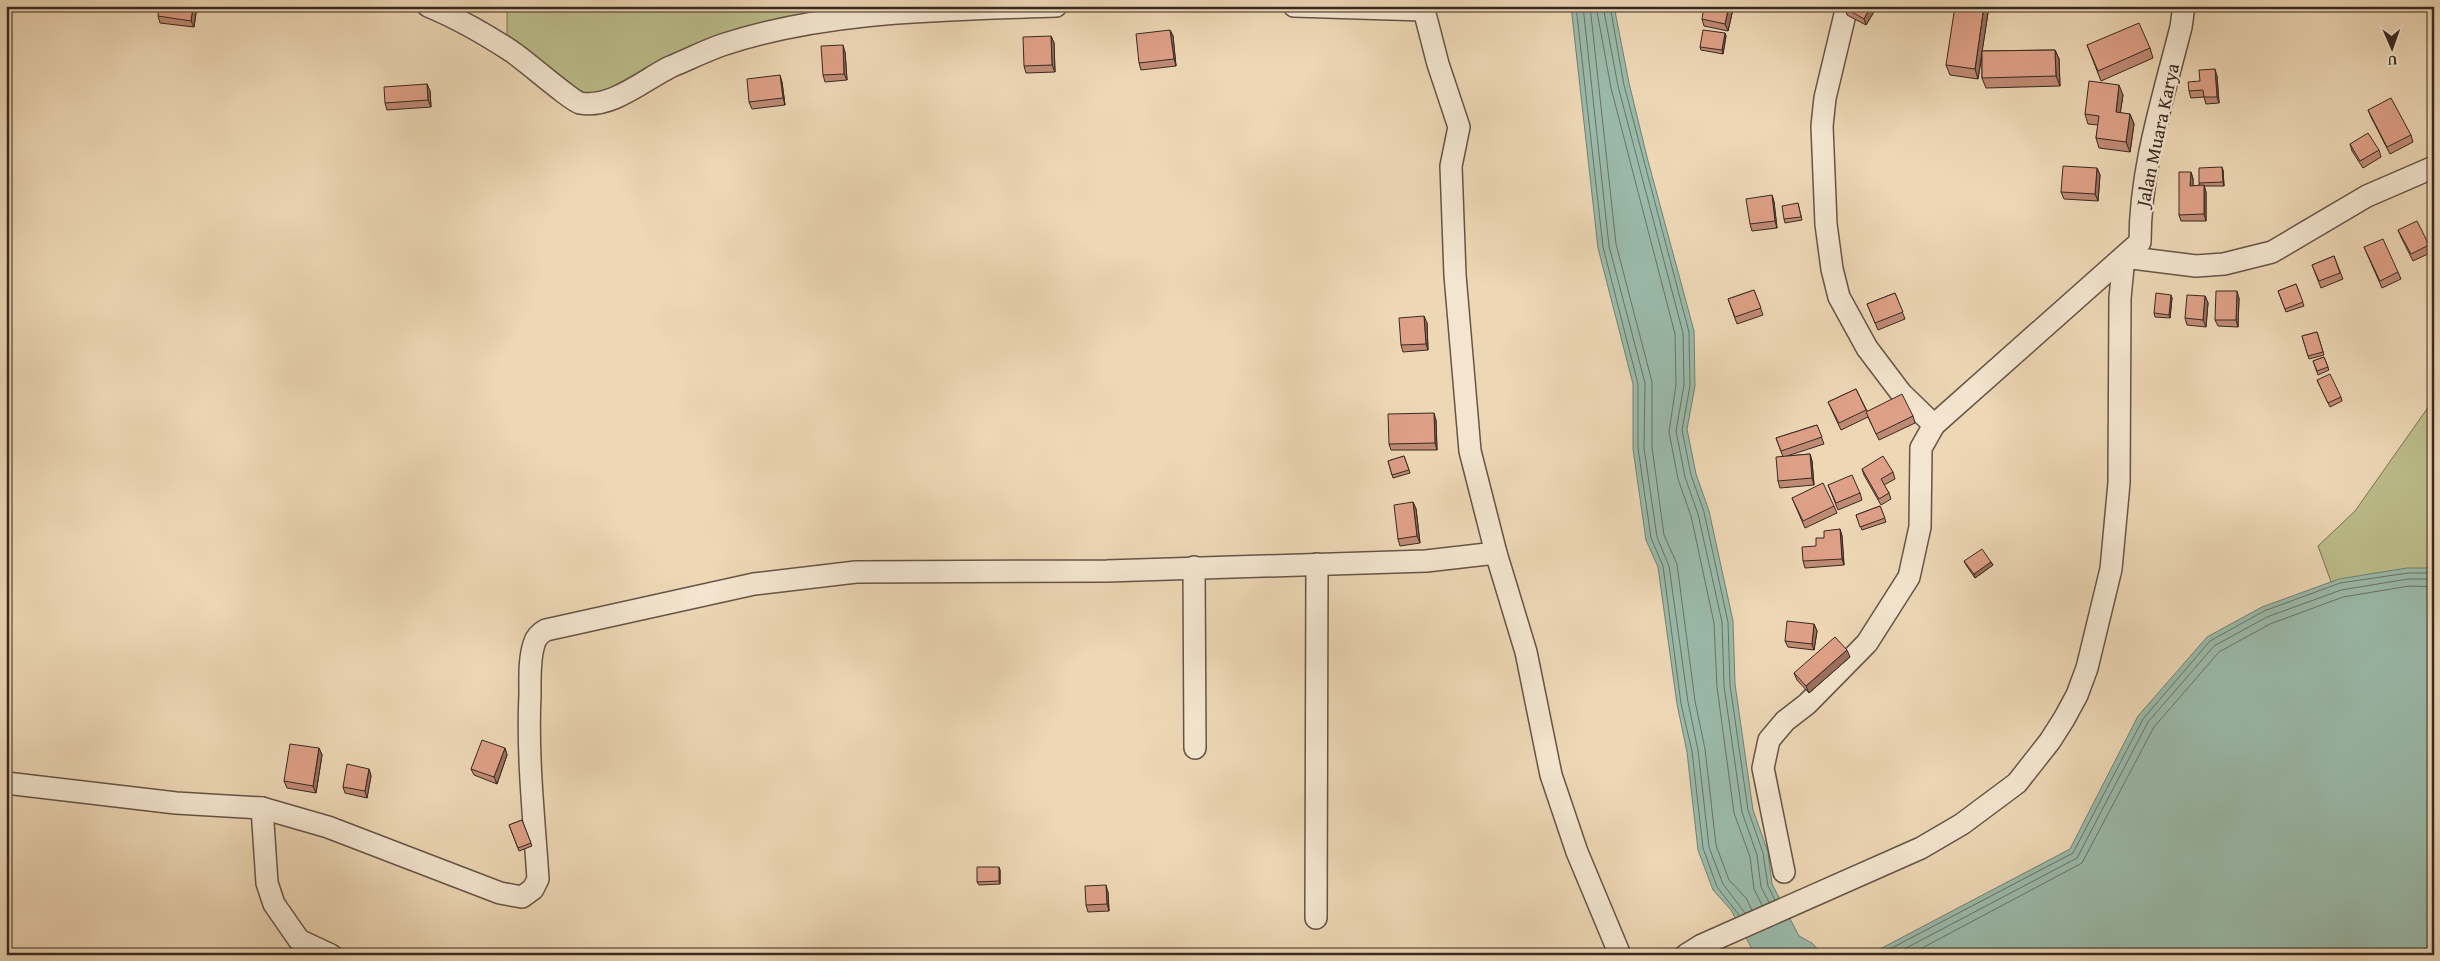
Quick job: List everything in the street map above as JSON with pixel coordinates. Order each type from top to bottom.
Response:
[{"type":"street","points":[[428,6],[471,27],[512,52],[578,103],[593,104],[609,101],[671,67],[722,45],[818,21],[932,12],[1056,6]]},
{"type":"street","points":[[1294,6],[1423,8],[1438,64],[1459,127],[1451,166],[1455,275],[1470,450],[1496,553],[1526,652],[1551,775],[1580,860],[1620,955]]},
{"type":"street","points":[[1847,6],[1825,98],[1822,126],[1824,197],[1832,269],[1839,297],[1867,348],[1901,393],[1934,425]]},
{"type":"street","name":"Jalan Muara Karya","points":[[1784,872],[1763,768],[1769,740],[1785,721],[1807,704],[1867,643],[1909,577],[1920,527],[1921,448],[1934,425],[2140,242],[2140,216],[2145,176],[2181,27],[2184,6]]},
{"type":"street","points":[[1694,950],[1921,848],[1962,824],[2017,783],[2050,741],[2077,695],[2087,668],[2111,569],[2119,483],[2120,298],[2124,257],[2196,266],[2224,264],[2272,252],[2367,196],[2434,167]]},
{"type":"street","points":[[6,783],[176,803],[262,808],[328,826],[500,893],[522,897],[533,889],[538,879],[529,764],[529,708],[534,644],[539,633],[546,630],[754,584],[856,572],[1107,571],[1426,561],[1496,553]]},
{"type":"street","points":[[1316,918],[1317,564]]},
{"type":"street","points":[[1194,567],[1195,748]]},
{"type":"street","points":[[262,808],[267,883],[274,904],[299,940],[331,955]]},
{"type":"green space","points":[[507,6],[572,6],[573,11],[598,6],[824,6],[817,22],[619,92],[586,96],[507,44]]},
{"type":"green space","points":[[2434,399],[2434,600],[2338,601],[2318,546],[2355,511]]},
{"type":"water","points":[[1571,6],[1614,6],[1629,83],[1647,157],[1694,331],[1695,386],[1687,429],[1696,474],[1709,511],[1733,621],[1735,684],[1753,810],[1768,852],[1772,884],[1799,936],[1812,943],[1823,955],[1751,955],[1751,947],[1731,910],[1713,890],[1698,850],[1687,752],[1677,704],[1658,567],[1646,540],[1633,449],[1633,384],[1598,248]]},
{"type":"water","points":[[2407,568],[2434,568],[2434,955],[1880,955],[1880,949],[2070,849],[2138,716],[2207,637],[2262,607],[2339,579]]},
{"type":"building","points":[[159,6],[193,6],[191,21],[158,16]]},
{"type":"building","points":[[1704,6],[1729,6],[1725,24],[1702,19]]},
{"type":"building","points":[[1846,6],[1871,6],[1864,19],[1845,8]]},
{"type":"building","points":[[1955,6],[1984,6],[1975,69],[1946,65]]},
{"type":"building","points":[[2139,23],[2150,48],[2098,71],[2087,45]]},
{"type":"building","points":[[1170,30],[1174,59],[1139,63],[1136,34]]},
{"type":"building","points":[[1703,30],[1725,33],[1722,50],[1700,47]]},
{"type":"building","points":[[1051,36],[1052,65],[1024,66],[1023,37]]},
{"type":"building","points":[[843,45],[844,74],[823,75],[821,46]]},
{"type":"building","points":[[2055,50],[2056,76],[1982,78],[1982,51]]},
{"type":"building","points":[[2215,69],[2217,97],[2204,97],[2203,90],[2189,91],[2188,82],[2200,81],[2199,70]]},
{"type":"building","points":[[780,75],[783,98],[749,102],[747,79]]},
{"type":"building","points":[[2089,81],[2119,85],[2116,112],[2130,114],[2126,142],[2096,138],[2099,116],[2085,114]]},
{"type":"building","points":[[427,84],[428,100],[385,103],[384,87]]},
{"type":"building","points":[[2391,98],[2411,135],[2387,147],[2368,110]]},
{"type":"building","points":[[2368,133],[2379,150],[2360,161],[2350,144]]},
{"type":"building","points":[[2063,166],[2097,168],[2095,194],[2061,192]]},
{"type":"building","points":[[2222,167],[2223,182],[2199,183],[2199,168]]},
{"type":"building","points":[[2179,172],[2191,172],[2190,186],[2204,185],[2204,214],[2179,215]]},
{"type":"building","points":[[1772,195],[1775,221],[1750,224],[1746,199]]},
{"type":"building","points":[[1798,203],[1801,217],[1784,219],[1782,206]]},
{"type":"building","points":[[2417,221],[2429,245],[2411,254],[2398,230]]},
{"type":"building","points":[[2383,239],[2398,272],[2380,281],[2364,247]]},
{"type":"building","points":[[2334,256],[2340,273],[2319,281],[2312,265]]},
{"type":"building","points":[[2296,284],[2303,302],[2285,309],[2278,291]]},
{"type":"building","points":[[1754,290],[1761,308],[1735,317],[1728,299]]},
{"type":"building","points":[[2216,291],[2237,291],[2236,320],[2215,320]]},
{"type":"building","points":[[1895,293],[1903,312],[1875,323],[1867,304]]},
{"type":"building","points":[[2156,293],[2171,295],[2169,315],[2154,313]]},
{"type":"building","points":[[2187,295],[2205,296],[2203,320],[2185,318]]},
{"type":"building","points":[[1424,316],[1426,344],[1401,345],[1399,318]]},
{"type":"building","points":[[2317,332],[2323,352],[2308,356],[2302,336]]},
{"type":"building","points":[[2324,357],[2328,367],[2317,371],[2313,361]]},
{"type":"building","points":[[2330,374],[2341,397],[2328,403],[2317,380]]},
{"type":"building","points":[[1856,389],[1866,410],[1839,423],[1828,402]]},
{"type":"building","points":[[1902,394],[1913,416],[1876,434],[1866,412]]},
{"type":"building","points":[[1434,413],[1435,443],[1389,444],[1388,414]]},
{"type":"building","points":[[1817,425],[1822,437],[1781,451],[1776,438]]},
{"type":"building","points":[[1810,454],[1812,478],[1778,481],[1776,457]]},
{"type":"building","points":[[1404,456],[1409,470],[1392,475],[1388,461]]},
{"type":"building","points":[[1883,456],[1893,472],[1881,479],[1889,493],[1879,499],[1862,469]]},
{"type":"building","points":[[1852,475],[1860,493],[1836,503],[1828,485]]},
{"type":"building","points":[[1823,483],[1834,506],[1803,521],[1792,498]]},
{"type":"building","points":[[1413,502],[1417,536],[1398,539],[1394,505]]},
{"type":"building","points":[[1880,506],[1885,518],[1860,527],[1856,515]]},
{"type":"building","points":[[1840,529],[1842,559],[1803,561],[1802,547],[1816,546],[1816,538],[1824,538],[1824,531]]},
{"type":"building","points":[[1982,549],[1991,562],[1974,574],[1964,561]]},
{"type":"building","points":[[1787,621],[1814,624],[1812,644],[1785,641]]},
{"type":"building","points":[[1835,637],[1847,650],[1806,686],[1794,673]]},
{"type":"building","points":[[482,740],[505,748],[494,777],[471,769]]},
{"type":"building","points":[[290,744],[319,748],[313,786],[284,781]]},
{"type":"building","points":[[347,764],[369,769],[365,791],[343,787]]},
{"type":"building","points":[[522,820],[531,843],[518,848],[509,825]]},
{"type":"building","points":[[977,867],[999,867],[999,881],[977,882]]},
{"type":"building","points":[[1106,885],[1107,904],[1086,905],[1085,886]]}]
